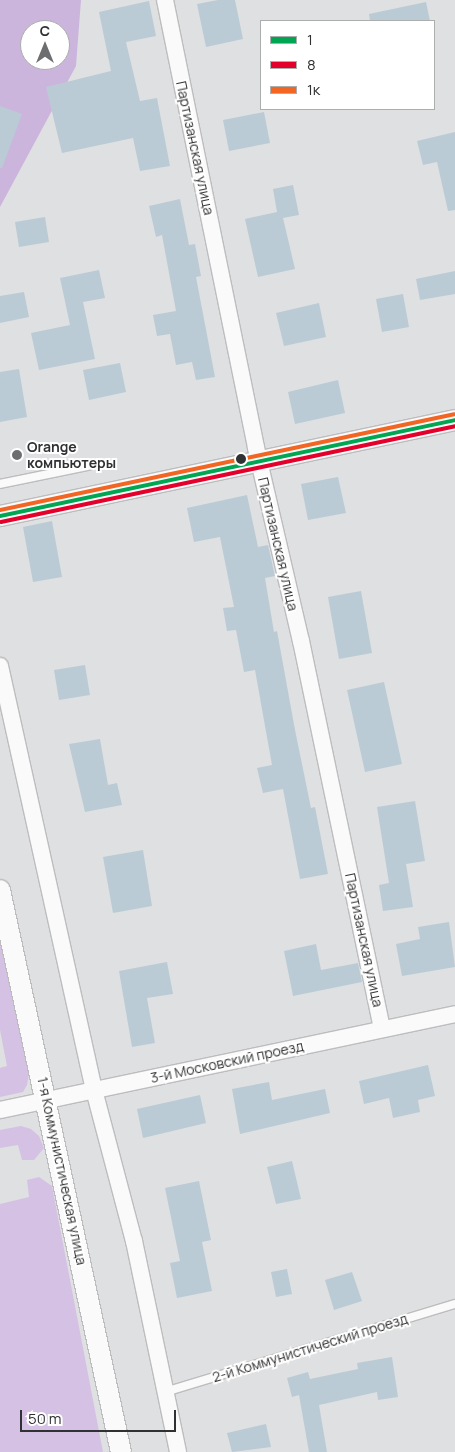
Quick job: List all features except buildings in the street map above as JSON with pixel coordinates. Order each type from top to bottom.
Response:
[{"type":"street","name":"Партизанская улица","points":[[165,0],[259,462],[301,641],[382,1029]]},
{"type":"street","points":[[0,516],[455,420]]},
{"type":"street","points":[[0,666],[94,1090],[134,1241],[178,1452]]},
{"type":"street","name":"1-я Коммунистическая улица","points":[[0,890],[47,1100],[121,1452]]},
{"type":"street","name":"3-й Московский проезд","points":[[0,1110],[455,1014]]},
{"type":"lane","points":[[0,484],[88,466]]},
{"type":"lane","name":"2-й Коммунистический проезд","points":[[165,1392],[455,1304]]},
{"type":"shaded area","points":[[0,0],[81,0],[76,66],[0,207]]},
{"type":"shaded area","points":[[0,940],[30,1068],[27,1085],[23,1092],[0,1097],[0,1068],[7,1066],[0,1030]]},
{"type":"shaded area","points":[[21,1126],[31,1129],[39,1136],[44,1148],[34,1160],[22,1160],[18,1145],[0,1148],[0,1130]]},
{"type":"shaded area","points":[[39,1177],[52,1186],[103,1452],[0,1452],[0,1204],[29,1197],[27,1180]]},
{"type":"transit line","name":"1к","points":[[0,510],[454,414]]},
{"type":"transit line","name":"1","points":[[0,516],[455,420]]},
{"type":"transit line","name":"8","points":[[1,522],[455,426]]},
{"type":"place","name":"Orange компьютеры","points":[[17,455]]}]
